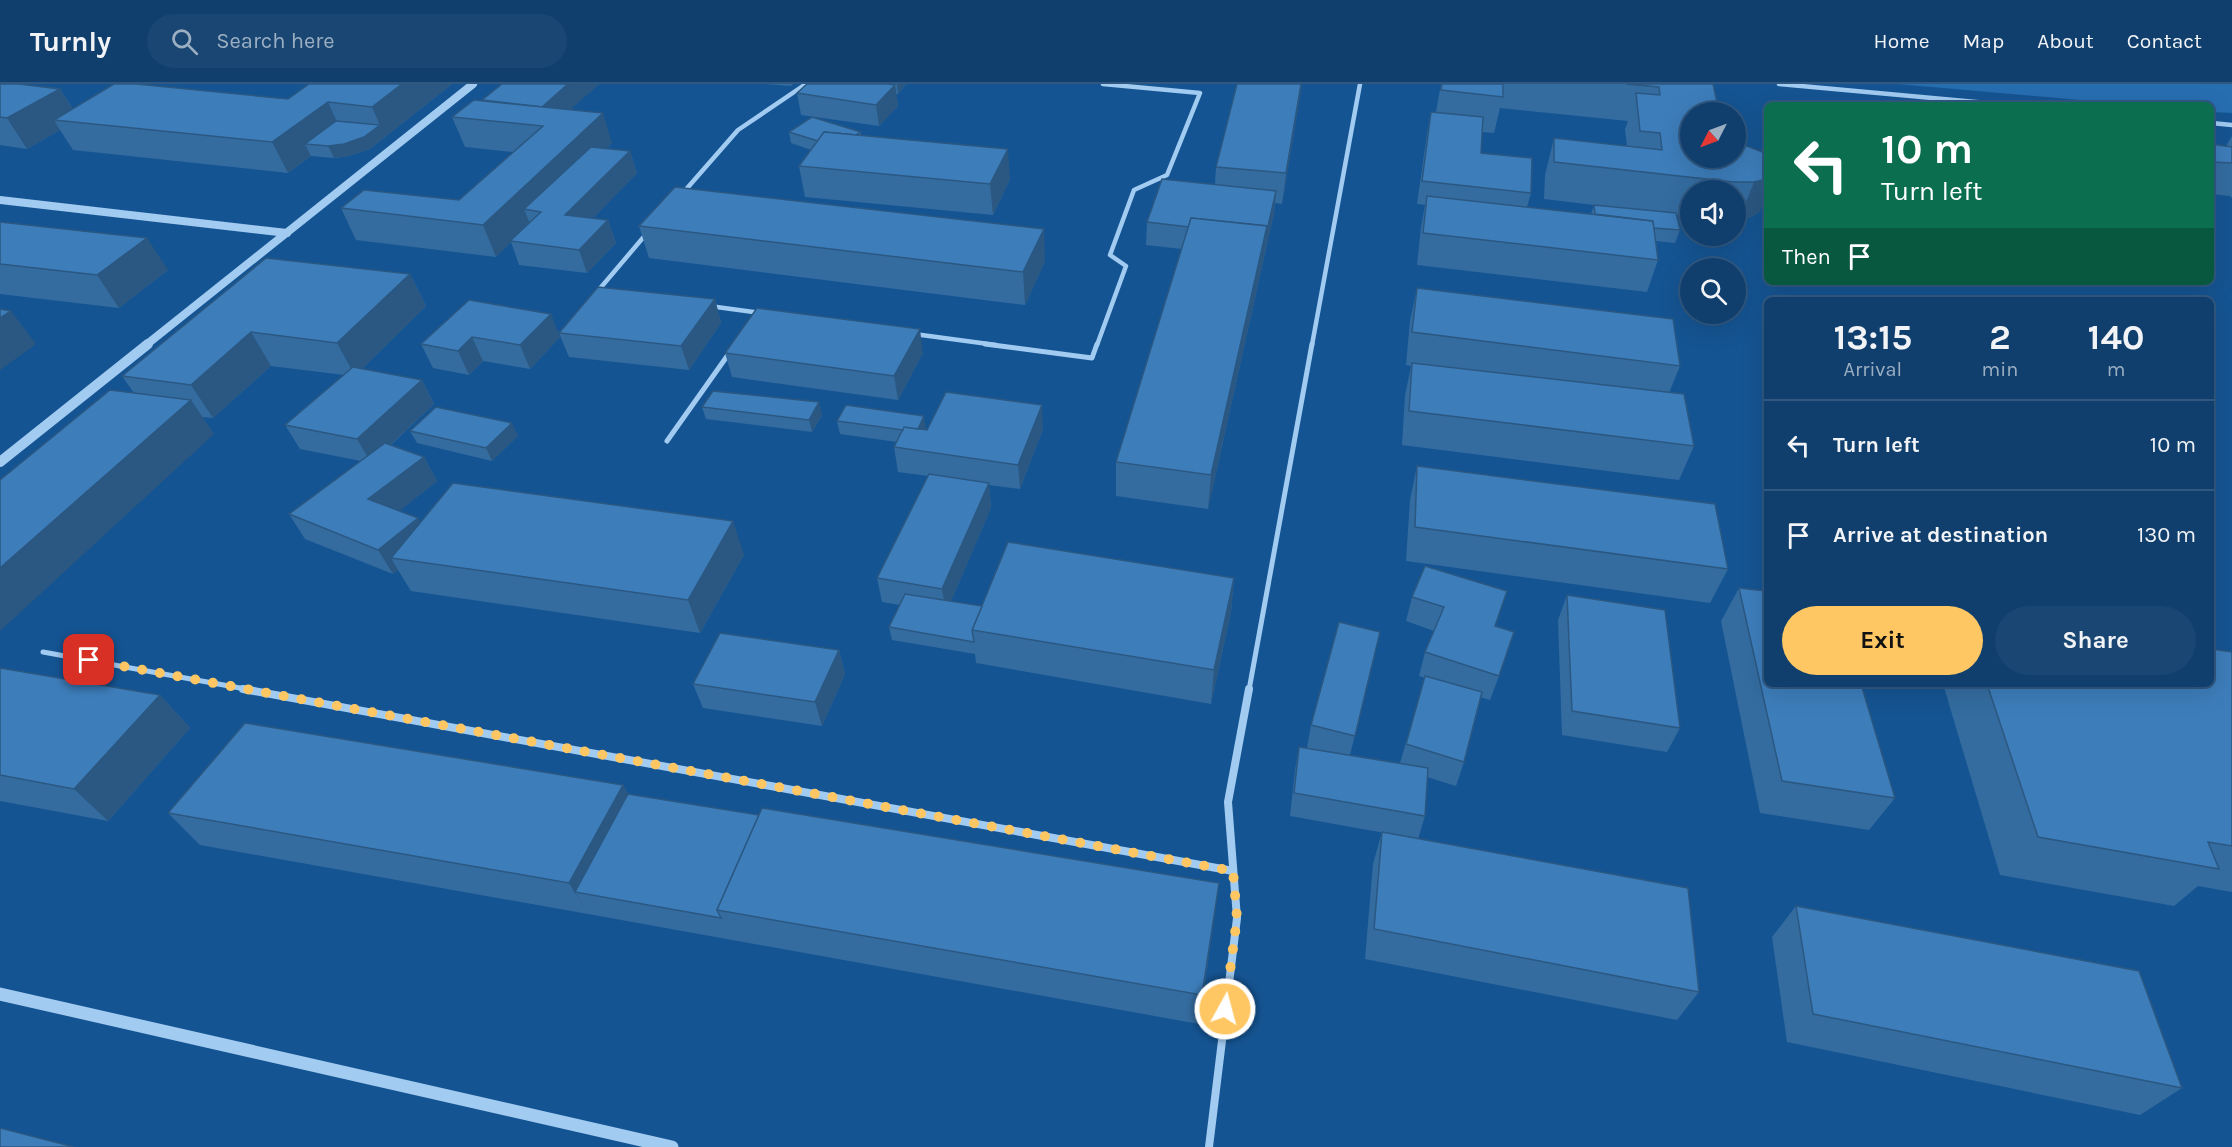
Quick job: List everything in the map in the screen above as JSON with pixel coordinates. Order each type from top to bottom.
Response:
[{"type":"street","points":[[0,462],[472,84]]},
{"type":"street","points":[[675,202],[738,130],[806,84]]},
{"type":"street","points":[[913,334],[1092,358],[1126,266],[1110,255],[1134,190],[1167,175],[1200,93],[1103,84]]},
{"type":"street","points":[[1209,1147],[1237,918],[1228,802],[1360,84]]},
{"type":"street","points":[[1779,84],[1976,102]]},
{"type":"street","points":[[2214,123],[2232,125]]},
{"type":"street","points":[[0,200],[287,233]]},
{"type":"street","points":[[607,293],[596,291],[651,228]]},
{"type":"street","points":[[700,305],[770,314]]},
{"type":"street","points":[[752,322],[759,313]]},
{"type":"street","points":[[667,441],[732,349]]},
{"type":"street","points":[[43,652],[1233,871]]},
{"type":"street","points":[[0,994],[672,1147]]},
{"type":"shaded area","points":[[1898,84],[2232,84],[2232,113],[2214,112],[2214,102],[2102,102]]},
{"type":"building","points":[[0,84],[60,89],[7,118],[0,117]]},
{"type":"building","points":[[114,84],[136,84],[288,99],[309,84],[402,84],[372,107],[328,102],[272,142],[54,120]]},
{"type":"building","points":[[502,84],[568,84],[542,107],[482,100]]},
{"type":"building","points":[[807,84],[895,85],[876,105],[797,93]]},
{"type":"building","points":[[1237,84],[1301,84],[1286,173],[1216,167]]},
{"type":"building","points":[[1442,84],[1503,84],[1503,97],[1441,90]]},
{"type":"building","points":[[1626,84],[1713,84],[1717,102],[1680,102],[1680,168],[1746,168],[1746,146],[1764,153],[1764,180],[1754,182],[1715,180],[1554,162],[1554,138],[1662,150],[1660,133],[1640,131],[1636,93],[1660,95],[1659,87]]},
{"type":"building","points":[[474,100],[603,113],[483,225],[341,208],[364,190],[459,200],[543,126],[452,117]]},
{"type":"building","points":[[1431,112],[1483,117],[1481,153],[1532,158],[1531,193],[1422,181]]},
{"type":"building","points":[[812,117],[861,132],[856,135],[824,132],[818,141],[789,132]]},
{"type":"building","points":[[336,121],[380,125],[364,137],[344,144],[328,146],[305,144]]},
{"type":"building","points":[[824,132],[1008,149],[990,184],[799,166]]},
{"type":"building","points":[[2214,144],[2232,147],[2232,163],[2214,162]]},
{"type":"building","points":[[591,147],[630,151],[565,215],[608,220],[579,250],[510,241],[541,212],[524,209]]},
{"type":"building","points":[[1162,179],[1276,191],[1266,235],[1267,226],[1191,218],[1189,227],[1147,222]]},
{"type":"building","points":[[675,187],[1044,229],[1023,272],[639,226]]},
{"type":"building","points":[[1427,196],[1653,221],[1658,260],[1423,233]]},
{"type":"building","points":[[1594,205],[1676,213],[1680,230],[1654,228],[1653,221],[1595,214]]},
{"type":"building","points":[[1191,218],[1267,226],[1211,475],[1116,462]]},
{"type":"building","points":[[0,222],[147,238],[97,275],[0,264]]},
{"type":"building","points":[[266,258],[410,274],[337,343],[251,332],[191,385],[122,376]]},
{"type":"building","points":[[598,287],[715,299],[681,346],[559,333]]},
{"type":"building","points":[[1417,288],[1673,319],[1680,366],[1412,332]]},
{"type":"building","points":[[469,300],[551,314],[520,345],[472,337],[458,351],[421,344]]},
{"type":"building","points":[[757,308],[920,329],[894,376],[725,353]]},
{"type":"building","points":[[0,309],[11,311],[0,318]]},
{"type":"building","points":[[1412,363],[1684,394],[1694,446],[1409,411]]},
{"type":"building","points":[[353,367],[422,380],[357,439],[285,425]]},
{"type":"building","points":[[110,390],[191,400],[0,568],[0,480]]},
{"type":"building","points":[[713,391],[819,402],[809,420],[702,407]]},
{"type":"building","points":[[946,392],[1042,405],[1018,465],[894,447],[904,427],[927,430]]},
{"type":"building","points":[[846,405],[924,416],[918,429],[904,427],[903,430],[837,421]]},
{"type":"building","points":[[436,407],[512,423],[486,448],[410,431]]},
{"type":"building","points":[[385,443],[424,457],[368,499],[418,518],[378,550],[289,514]]},
{"type":"building","points":[[1417,466],[1715,504],[1728,569],[1415,527]]},
{"type":"building","points":[[929,474],[989,483],[942,589],[877,578]]},
{"type":"building","points":[[453,483],[733,521],[688,600],[391,558]]},
{"type":"building","points":[[1008,542],[1234,578],[1214,670],[972,630]]},
{"type":"building","points":[[1425,566],[1507,591],[1495,626],[1514,632],[1499,676],[1425,652],[1444,607],[1412,597]]},
{"type":"building","points":[[1739,588],[1764,591],[1764,687],[1862,687],[1895,798],[1782,781]]},
{"type":"building","points":[[905,594],[982,606],[972,630],[974,642],[889,627]]},
{"type":"building","points":[[1567,595],[1665,610],[1680,728],[1572,711]]},
{"type":"building","points":[[1339,622],[1380,632],[1355,736],[1311,725]]},
{"type":"building","points":[[720,633],[839,650],[815,702],[693,684]]},
{"type":"building","points":[[2214,649],[2232,652],[2232,846],[2208,842],[2219,869],[2038,837],[1988,687],[2214,687]]},
{"type":"building","points":[[0,668],[160,695],[74,789],[0,775]]},
{"type":"building","points":[[1425,676],[1482,692],[1464,762],[1406,744]]},
{"type":"building","points":[[245,723],[623,785],[569,883],[168,813]]},
{"type":"building","points":[[1299,747],[1428,768],[1425,816],[1294,793]]},
{"type":"building","points":[[628,794],[759,815],[717,910],[721,918],[575,892]]},
{"type":"building","points":[[762,808],[1219,883],[1202,995],[717,910]]},
{"type":"building","points":[[1382,832],[1688,888],[1699,992],[1374,929]]},
{"type":"building","points":[[1796,906],[2139,971],[2182,1088],[1813,1014]]},
{"type":"building","points":[[0,1128],[74,1147],[0,1147]]},
{"type":"route","points":[[89,660],[1233,871],[1237,918],[1225,1009]]}]
